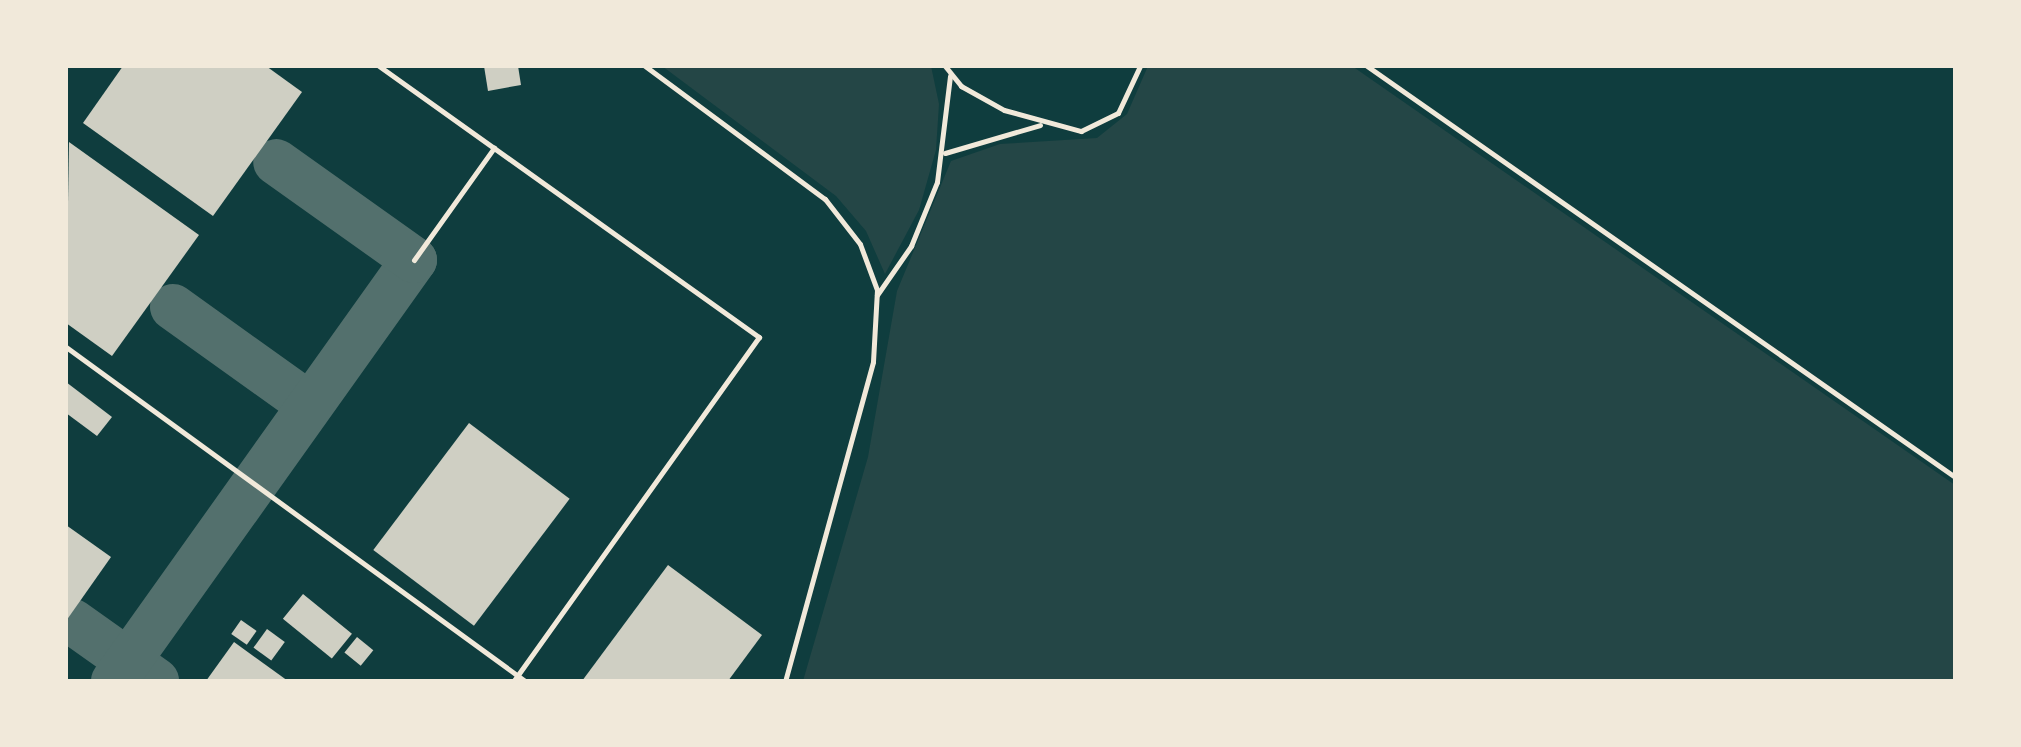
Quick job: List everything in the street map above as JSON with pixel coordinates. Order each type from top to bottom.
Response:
[{"type":"lane","points":[[379,66],[759,337],[516,678]]},
{"type":"lane","points":[[645,66],[825,199],[860,244],[877,295],[873,362],[785,681]]},
{"type":"lane","points":[[945,66],[950,75],[986,101],[1042,124],[1071,131],[1101,125],[1124,105],[1140,66]]},
{"type":"lane","points":[[1367,66],[1955,477]]},
{"type":"lane","points":[[877,295],[918,231],[945,153],[950,75]]},
{"type":"lane","points":[[945,153],[1042,124]]},
{"type":"lane","points":[[414,260],[494,148]]},
{"type":"lane","points":[[66,347],[516,678],[525,681]]},
{"type":"shaded area","points":[[662,66],[931,66],[939,104],[936,150],[919,210],[885,274],[866,231],[836,196]]},
{"type":"shaded area","points":[[1148,66],[1352,66],[1955,485],[1955,681],[803,681],[868,457],[897,291],[951,161],[1000,144],[1097,138],[1127,114]]},
{"type":"building","points":[[123,66],[266,66],[302,92],[213,216],[83,123]]},
{"type":"building","points":[[484,66],[518,66],[521,85],[488,91]]},
{"type":"building","points":[[69,142],[199,235],[112,356],[66,323]]},
{"type":"building","points":[[66,382],[112,417],[97,436],[66,413]]},
{"type":"building","points":[[469,423],[570,499],[474,626],[373,550]]},
{"type":"building","points":[[66,525],[111,557],[66,621]]},
{"type":"building","points":[[668,565],[762,635],[728,681],[582,681]]},
{"type":"building","points":[[303,594],[352,634],[332,659],[283,619]]},
{"type":"building","points":[[241,620],[257,631],[247,645],[231,634]]},
{"type":"building","points":[[267,629],[285,642],[271,661],[253,648]]},
{"type":"building","points":[[357,637],[373,650],[361,666],[344,653]]},
{"type":"building","points":[[234,642],[288,681],[206,681]]},
{"type":"taxiway","points":[[114,681],[414,260],[276,162]]},
{"type":"taxiway","points":[[173,307],[310,405]]},
{"type":"taxiway","points":[[73,622],[156,681]]}]
